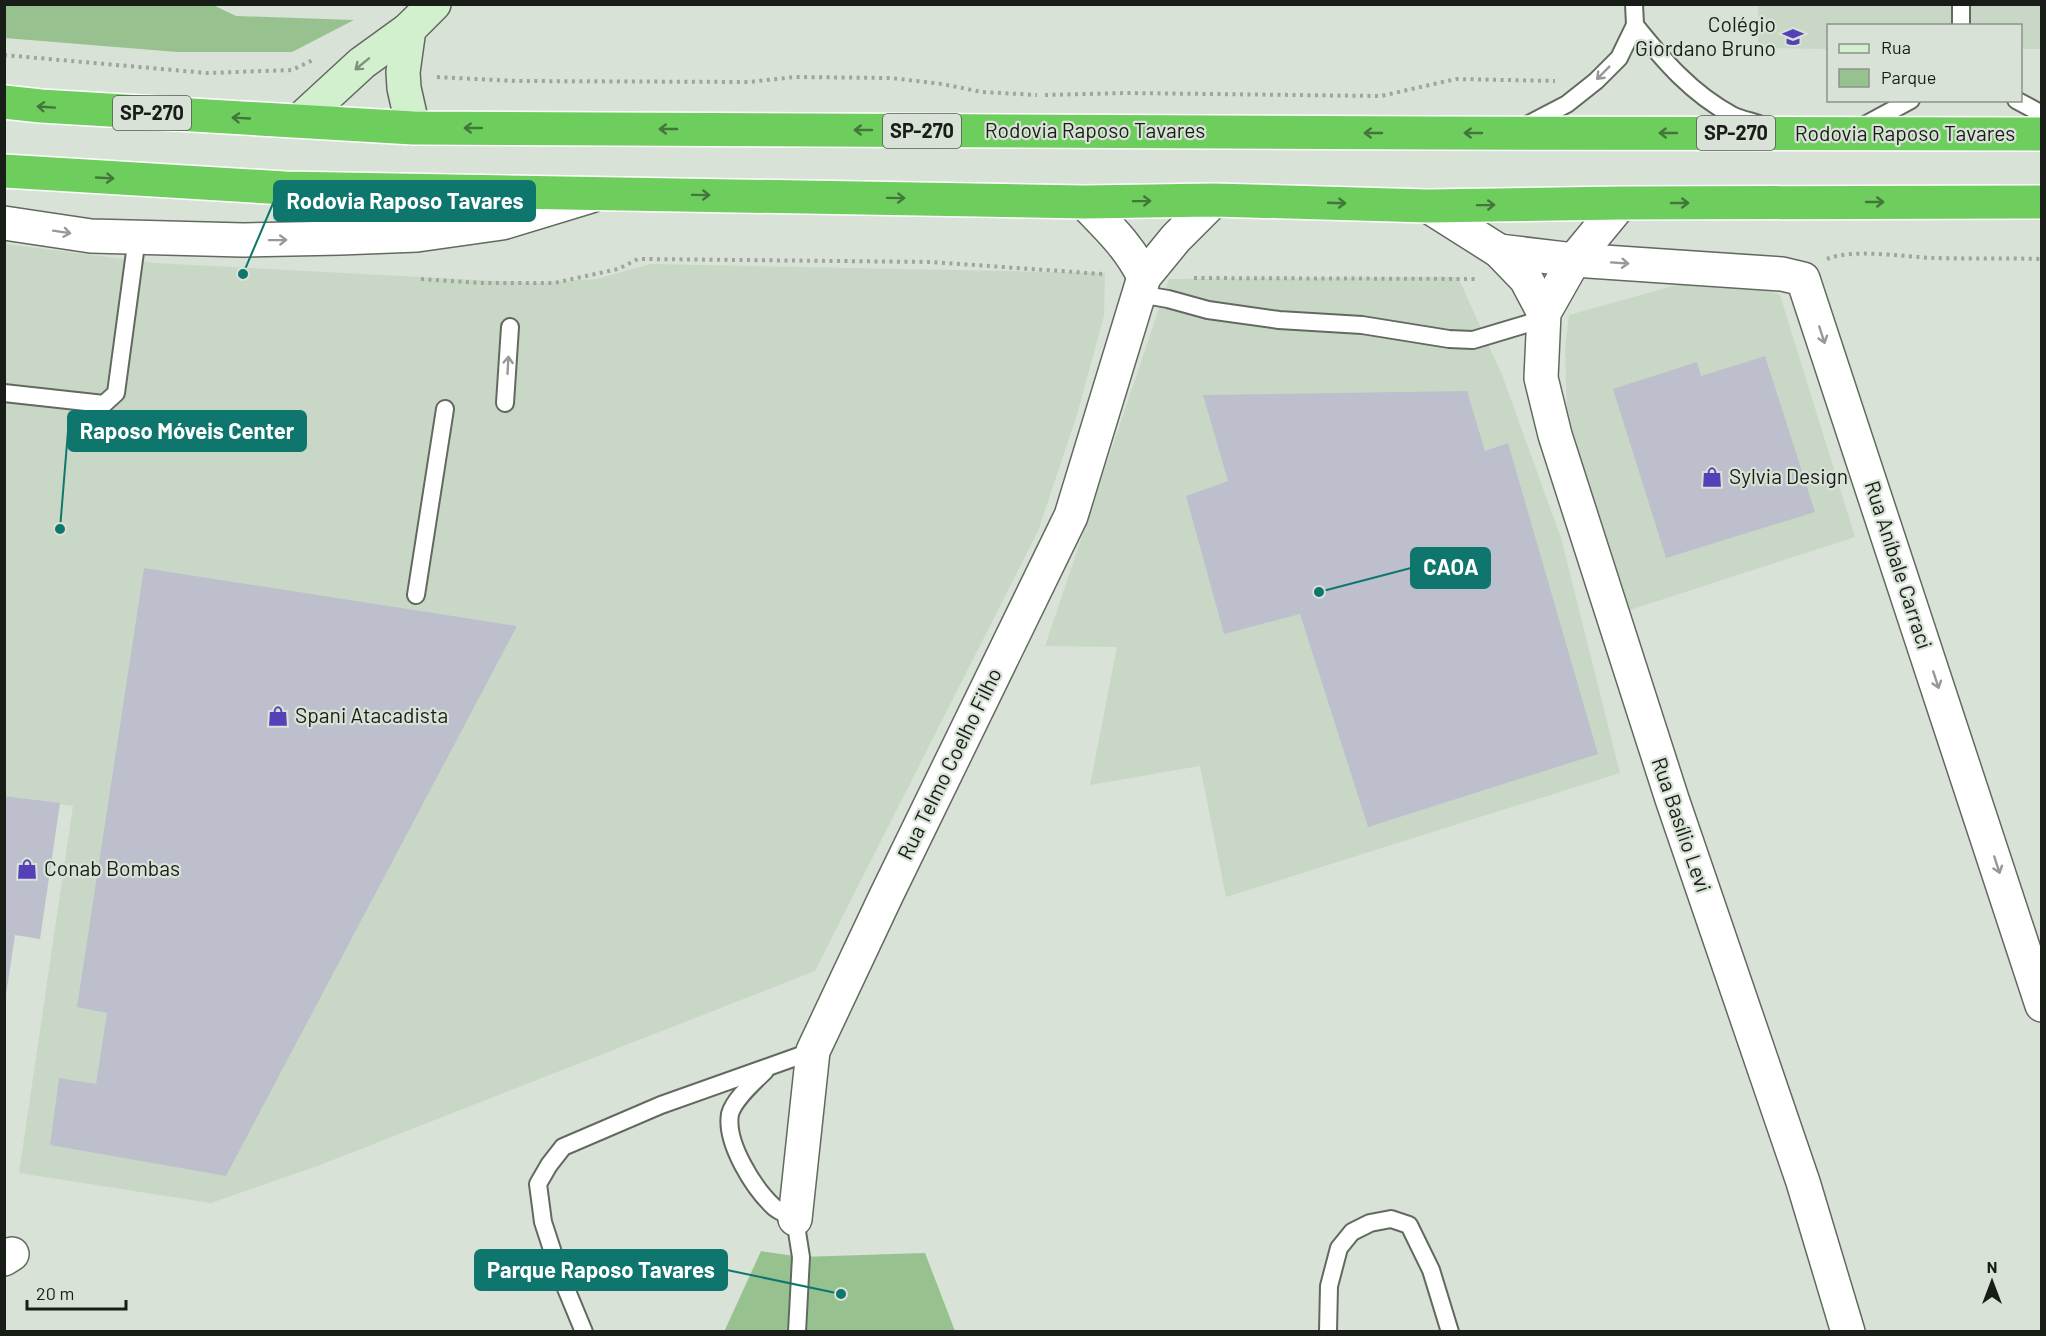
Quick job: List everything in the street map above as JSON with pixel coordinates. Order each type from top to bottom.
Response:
[{"type":"highway","name":"Rodovia Raposo Tavares","points":[[4,102],[413,128],[2042,134]]},
{"type":"highway","points":[[4,171],[285,188],[1084,202],[1215,200],[1428,206],[2042,202]]},
{"type":"main road","points":[[299,121],[362,63],[406,42],[434,4]]},
{"type":"main road","points":[[406,42],[404,88],[413,128]]},
{"type":"street","points":[[4,223],[91,236],[276,240],[417,235],[502,223],[600,193]]},
{"type":"street","name":"Rua Telmo Coelho Filho","points":[[795,1219],[813,1052],[886,896],[1071,516],[1141,286],[1176,238],[1215,200]]},
{"type":"street","points":[[1084,202],[1121,240],[1134,257],[1141,286]]},
{"type":"street","name":"Rua Basílio Levi","points":[[1621,203],[1574,260],[1544,316],[1541,378],[1554,435],[1672,799],[1803,1182],[1848,1332]]},
{"type":"street","name":"Rua Basílio Levi","points":[[1428,206],[1499,251],[1526,279],[1544,316]]},
{"type":"street","points":[[1499,251],[1574,260],[1795,277]]},
{"type":"street","name":"Rua Aníbale Carraci","points":[[1795,277],[1803,279],[2042,1005]]},
{"type":"lane","points":[[1512,133],[1567,104],[1596,81],[1619,58],[1635,25],[1634,4]]},
{"type":"lane","points":[[1961,4],[1961,24]]},
{"type":"lane","points":[[1635,25],[1677,74],[1695,90],[1732,115],[1784,134]]},
{"type":"lane","points":[[1849,134],[1907,102]]},
{"type":"lane","points":[[2020,102],[2042,114]]},
{"type":"lane","points":[[4,393],[104,404],[116,393],[137,237]]},
{"type":"lane","points":[[1141,286],[1168,299],[1208,310],[1279,320],[1362,325],[1449,339],[1473,340],[1544,316]]},
{"type":"lane","points":[[505,402],[510,327]]},
{"type":"lane","points":[[416,595],[445,409]]},
{"type":"lane","points":[[584,1332],[560,1274],[543,1222],[538,1184],[563,1147],[661,1105],[813,1052]]},
{"type":"lane","points":[[770,1068],[744,1091],[730,1113],[732,1142],[748,1173],[764,1196],[777,1209],[795,1219]]},
{"type":"lane","name":"Rua Telmo Coelho Filho","points":[[795,1219],[801,1257],[797,1332]]},
{"type":"lane","points":[[1328,1332],[1329,1286],[1339,1248],[1352,1232],[1370,1223],[1391,1219],[1409,1225],[1431,1270],[1450,1332]]},
{"type":"path","points":[[406,42],[437,77],[516,81],[749,82],[795,77],[891,78],[942,84],[982,92],[1039,95],[1137,93],[1382,96],[1456,79],[1596,81]]},
{"type":"path","points":[[4,54],[207,73],[292,70],[319,57]]},
{"type":"path","points":[[1795,277],[1834,256],[1857,254],[1935,258],[2042,259]]},
{"type":"path","points":[[421,279],[479,283],[554,283],[618,269],[645,259],[932,262],[1141,286],[1526,279]]},
{"type":"shaded area","name":"Colégio Giordano Bruno","points":[[1758,5],[2041,5],[2041,49],[2022,49],[2022,24],[1827,24],[1827,49],[1758,48]]},
{"type":"shaded area","points":[[5,244],[155,263],[535,283],[596,279],[651,264],[1105,273],[1104,316],[1077,415],[1038,531],[815,971],[320,1165],[211,1203],[19,1173],[73,806],[5,796]]},
{"type":"shaded area","points":[[1458,277],[1502,375],[1561,538],[1620,773],[1226,897],[1200,766],[1090,785],[1117,647],[1045,646],[1169,279]]},
{"type":"shaded area","name":"Sylvia Design","points":[[1691,281],[1755,287],[1780,295],[1855,537],[1630,610],[1567,417],[1565,349],[1569,315]]},
{"type":"green space","points":[[5,5],[213,5],[236,16],[354,20],[292,52],[177,52],[5,38]]},
{"type":"green space","points":[[761,1251],[801,1257],[925,1253],[955,1331],[724,1332]]},
{"type":"building","points":[[1765,356],[1815,512],[1666,558],[1613,389],[1697,362],[1701,376]]},
{"type":"building","points":[[1467,391],[1485,451],[1508,443],[1598,754],[1368,827],[1300,614],[1224,634],[1186,496],[1228,481],[1203,395]]},
{"type":"building","points":[[144,568],[517,626],[226,1176],[50,1145],[59,1078],[96,1084],[107,1013],[77,1007]]},
{"type":"building","name":"Conab Bombas","points":[[4,796],[60,803],[40,939],[15,935],[6,995]]},
{"type":"place","name":"Colégio Giordano Bruno","points":[[1793,37]]},
{"type":"place","name":"Rodovia Raposo Tavares","points":[[243,274]]},
{"type":"place","name":"Sylvia Design","points":[[1712,477]]},
{"type":"place","name":"Raposo Móveis Center","points":[[60,529]]},
{"type":"place","name":"CAOA","points":[[1319,592]]},
{"type":"place","name":"Spani Atacadista","points":[[278,716]]},
{"type":"place","name":"Conab Bombas","points":[[27,869]]},
{"type":"place","name":"Parque Raposo Tavares","points":[[841,1294]]}]
